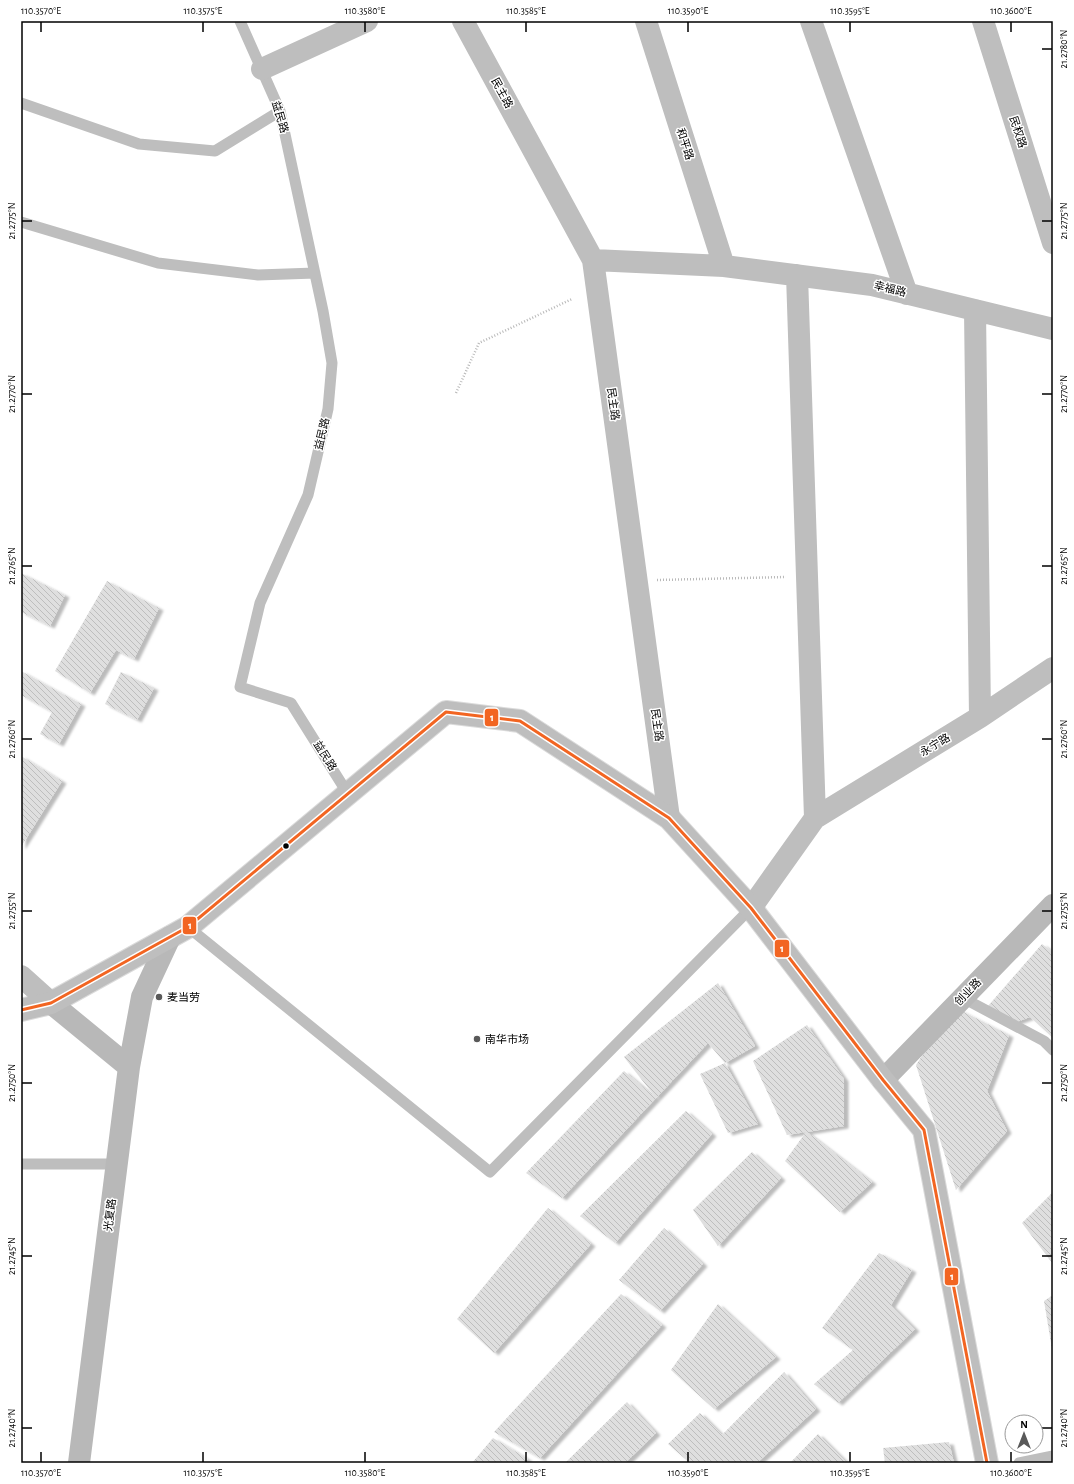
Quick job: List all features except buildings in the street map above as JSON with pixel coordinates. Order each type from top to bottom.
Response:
[{"type":"street","points":[[262,69],[367,21]]},
{"type":"street","name":"民主路","points":[[463,21],[593,260],[669,818]]},
{"type":"street","name":"和平路","points":[[646,21],[724,266]]},
{"type":"street","points":[[811,21],[907,294]]},
{"type":"street","name":"民权路","points":[[983,21],[1053,243]]},
{"type":"street","name":"幸福路","points":[[593,260],[724,266],[872,285],[1053,329]]},
{"type":"street","points":[[751,908],[815,818],[797,275]]},
{"type":"street","points":[[975,310],[980,717]]},
{"type":"street","name":"永宁路","points":[[815,818],[980,717],[1053,668]]},
{"type":"street","points":[[21,1010],[51,1004],[179,932],[446,712],[520,721],[669,818],[751,908],[883,1080],[924,1130],[987,1463]]},
{"type":"street","name":"创业路","points":[[883,1080],[1053,905]]},
{"type":"street","name":"光复路","points":[[79,1463],[129,1067],[142,997],[179,932]]},
{"type":"street","points":[[21,976],[51,1004],[129,1067]]},
{"type":"lane","name":"益民路","points":[[240,21],[280,111],[315,273],[332,363],[328,409],[308,495],[260,603],[240,687],[291,703],[348,794]]},
{"type":"lane","points":[[21,103],[139,144],[215,151],[280,111]]},
{"type":"lane","points":[[21,222],[158,263],[258,275],[315,273]]},
{"type":"lane","points":[[179,932],[490,1172],[751,908]]},
{"type":"lane","points":[[963,998],[1044,1041],[1053,1050]]},
{"type":"lane","points":[[21,1164],[116,1164]]},
{"type":"lane","points":[[1019,1463],[1053,1456]]},
{"type":"path","points":[[456,393],[479,343],[572,299]]},
{"type":"path","points":[[637,580],[807,576]]},
{"type":"transit line","name":"1","points":[[21,1010],[51,1003],[188,927],[446,712],[520,721],[669,818],[751,908],[883,1080],[924,1130],[987,1463]]},
{"type":"place","name":"麦当劳","points":[[159,997]]},
{"type":"place","name":"南华市场","points":[[477,1039]]}]
